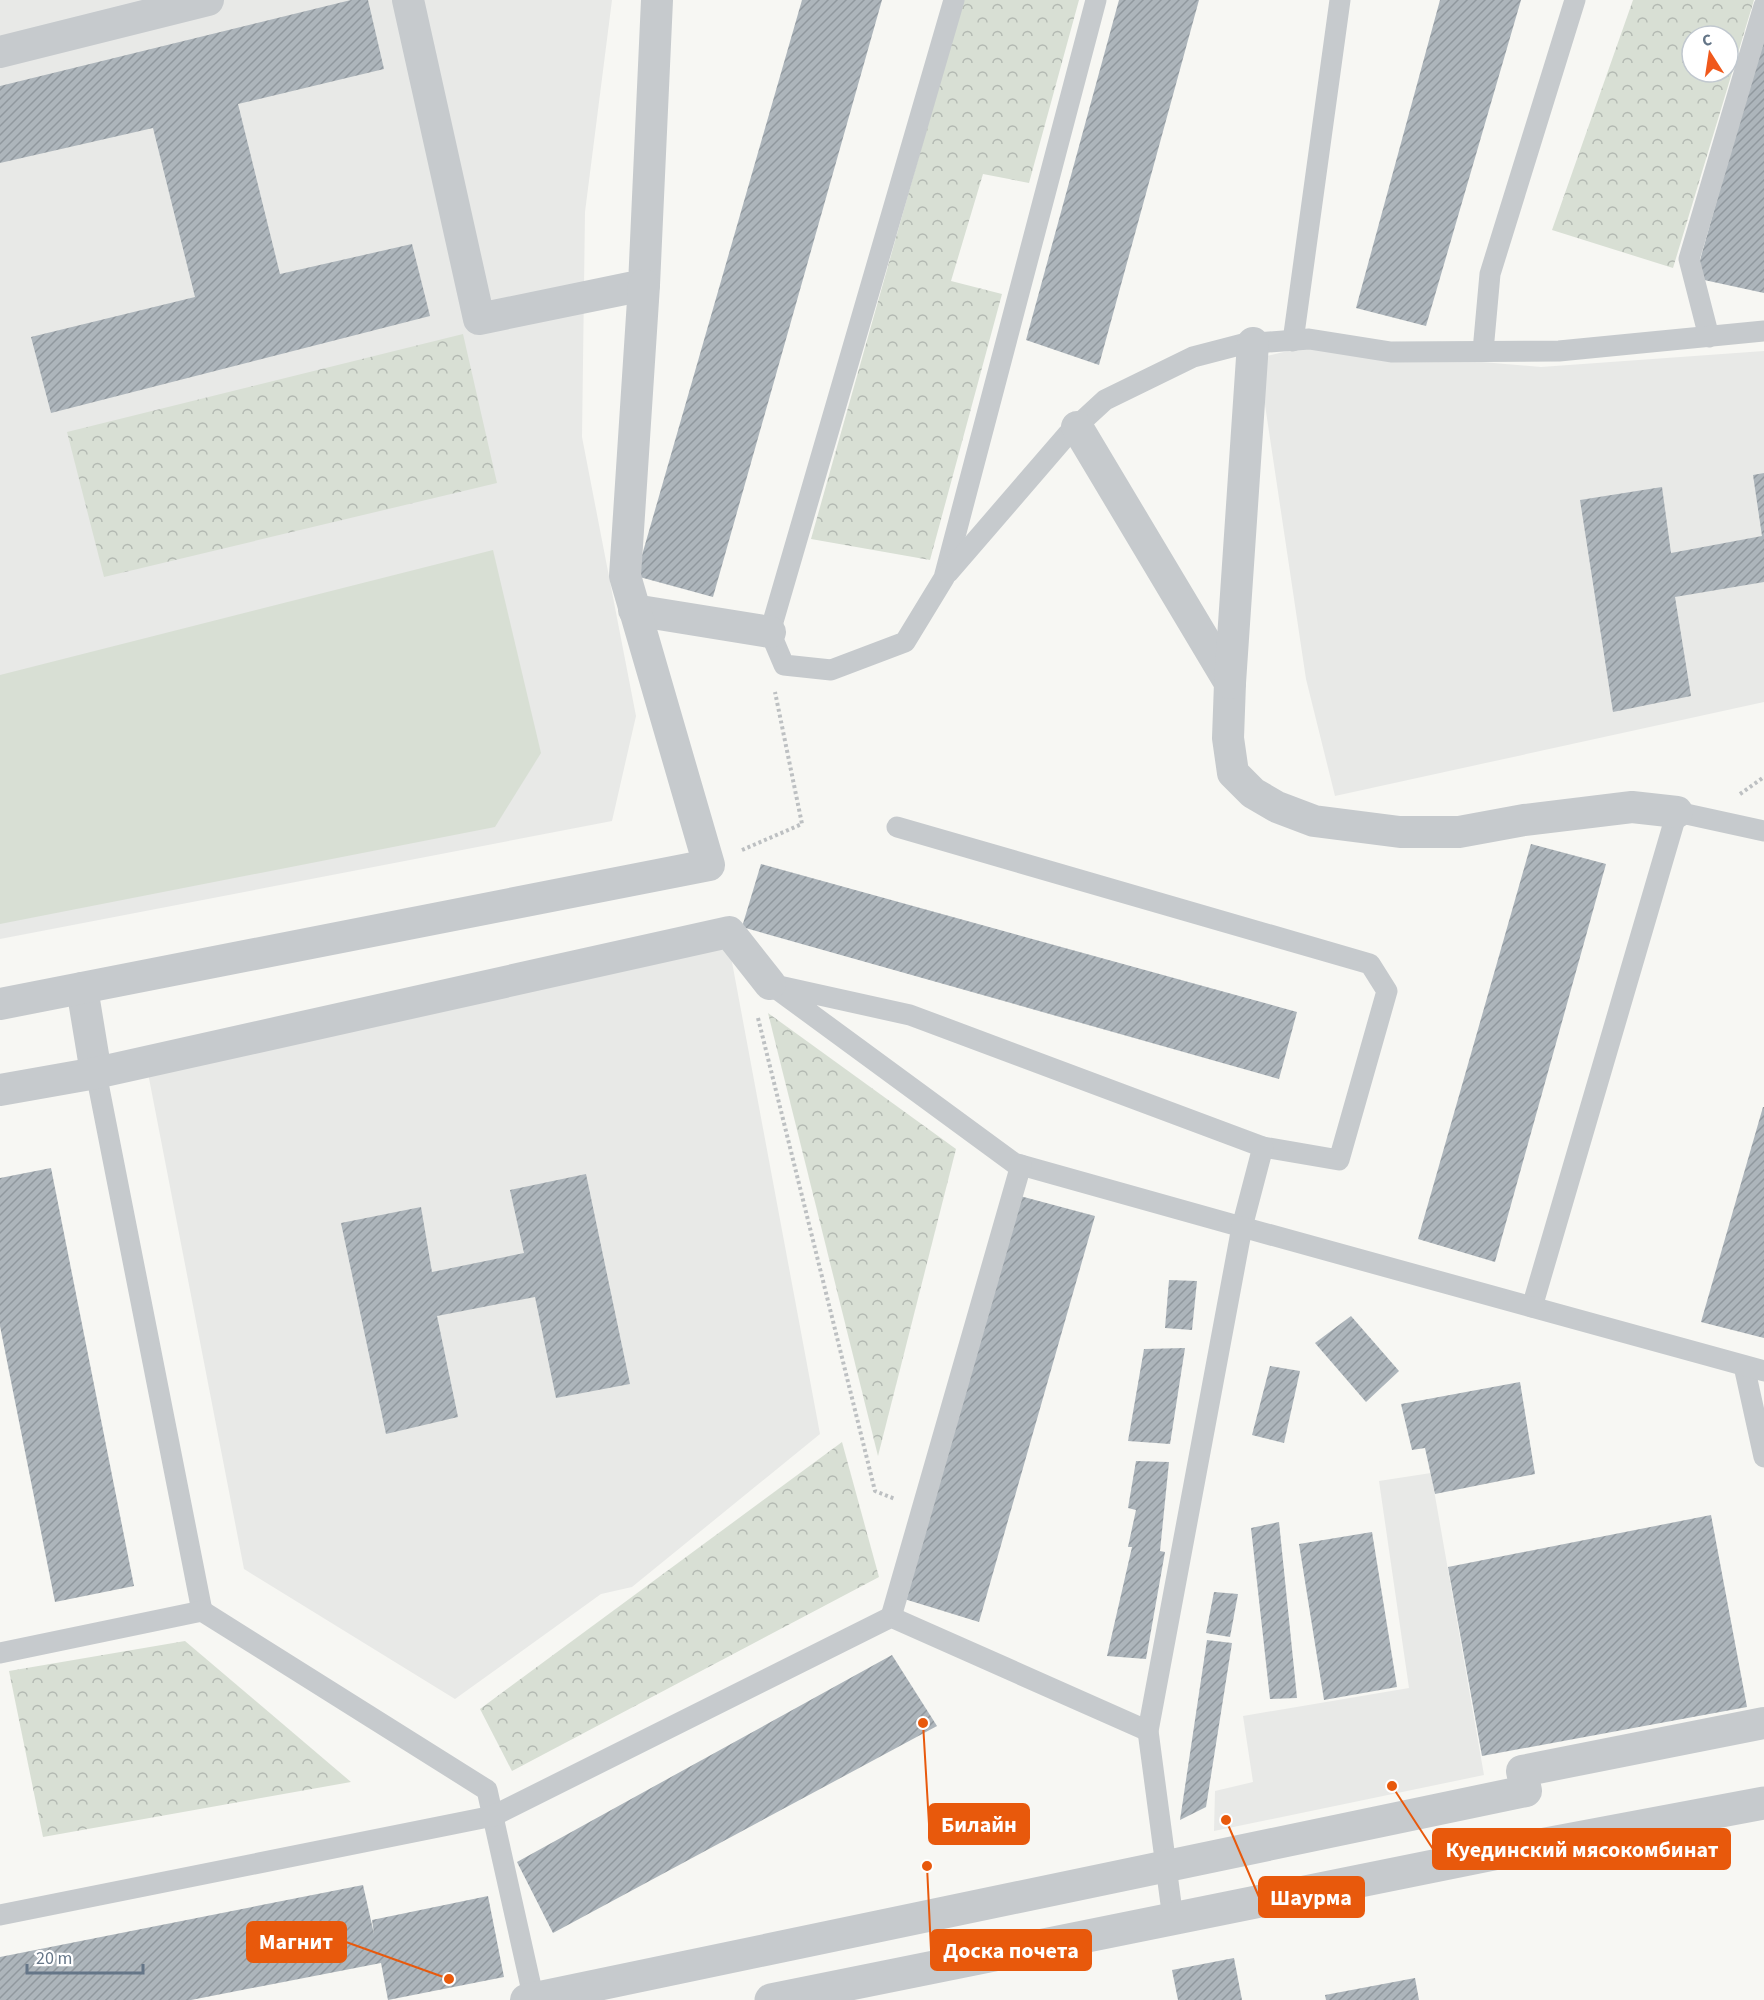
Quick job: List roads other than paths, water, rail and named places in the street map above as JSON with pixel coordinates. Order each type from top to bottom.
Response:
[{"type":"street","points":[[0,52],[208,0]]},
{"type":"street","points":[[408,0],[479,319],[644,285]]},
{"type":"street","points":[[0,1004],[710,865],[625,576],[644,285],[657,0]]},
{"type":"street","points":[[1253,343],[1230,683],[1228,738],[1233,773],[1252,793],[1277,807],[1314,821],[1400,832],[1459,832],[1524,820],[1632,807],[1677,812]]},
{"type":"street","points":[[1077,427],[1230,683]]},
{"type":"street","points":[[634,610],[770,632]]},
{"type":"street","points":[[0,1090],[96,1073],[729,932],[770,984]]},
{"type":"street","points":[[82,988],[96,1073]]},
{"type":"street","points":[[531,1999],[1526,1791],[1522,1771],[1764,1723]]},
{"type":"street","points":[[771,2000],[899,1987],[1173,1919],[1513,1850],[1764,1803]]},
{"type":"lane","points":[[954,0],[770,632],[784,665],[831,670],[905,642],[944,578],[1077,427],[1105,400],[1149,376],[1193,357],[1253,343],[1309,339],[1391,352],[1559,351],[1764,331]]},
{"type":"lane","points":[[944,578],[1096,0]]},
{"type":"lane","points":[[1293,341],[1340,0]]},
{"type":"lane","points":[[1483,351],[1490,274],[1575,0]]},
{"type":"lane","points":[[1709,337],[1689,259],[1764,6]]},
{"type":"lane","points":[[1532,1307],[1677,812],[1764,831]]},
{"type":"lane","points":[[770,984],[910,1016],[1263,1147],[1339,1160],[1387,991],[1370,964],[897,827]]},
{"type":"lane","points":[[770,984],[1005,1156],[1021,1165],[1754,1369],[1764,1457]]},
{"type":"lane","points":[[96,1073],[202,1611]]},
{"type":"lane","points":[[1173,1919],[1148,1731],[1242,1227],[1263,1147]]},
{"type":"lane","points":[[0,1915],[493,1815],[891,1617],[1021,1165]]},
{"type":"lane","points":[[0,1653],[202,1611],[487,1790],[531,1999]]},
{"type":"lane","points":[[891,1617],[1148,1731]]},
{"type":"place","name":"Билайн","points":[[923,1723]]},
{"type":"place","name":"Куединский мясокомбинат","points":[[1392,1786]]},
{"type":"place","name":"Шаурма","points":[[1226,1820]]},
{"type":"place","name":"Доска почета","points":[[927,1866]]},
{"type":"place","name":"Магнит","points":[[449,1979]]}]
